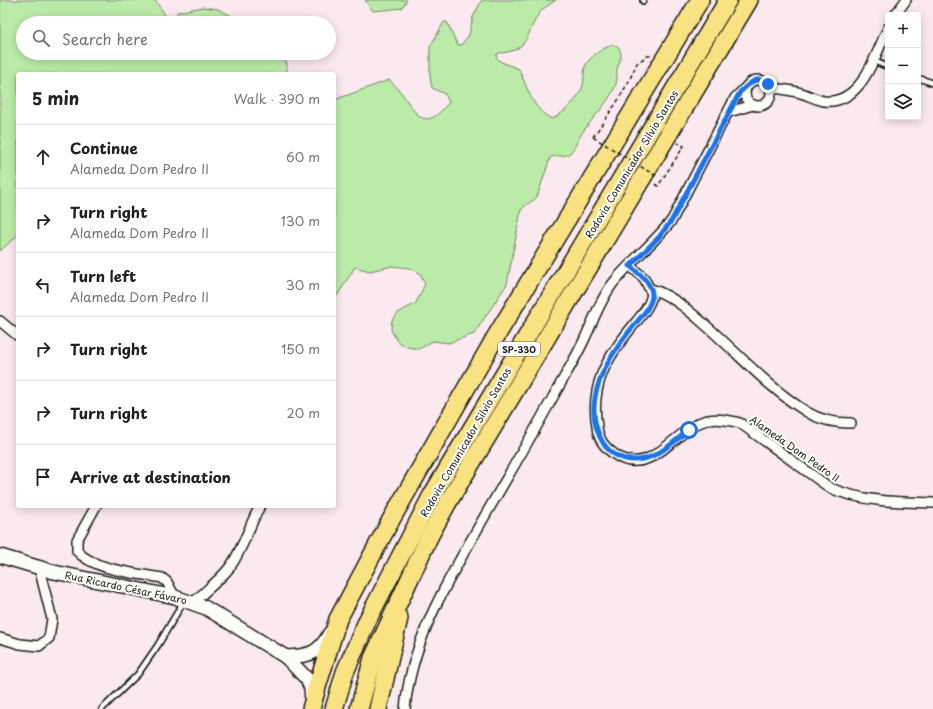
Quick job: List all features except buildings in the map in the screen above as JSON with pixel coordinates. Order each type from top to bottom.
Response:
[{"type":"highway","points":[[311,709],[338,619],[392,518],[495,338],[700,0]]},
{"type":"highway","name":"Rodovia Comunicador Silvio Santos","points":[[334,709],[345,672],[368,619],[432,495],[728,0]]},
{"type":"highway","name":"Rodovia Comunicador Silvio Santos","points":[[359,709],[374,658],[412,573],[451,498],[650,176],[749,0]]},
{"type":"highway","points":[[378,709],[399,617],[412,573]]},
{"type":"street","points":[[897,12],[906,0]]},
{"type":"street","points":[[405,709],[410,677],[431,613],[455,568],[553,398],[585,339],[601,303],[614,282],[659,237],[672,220],[735,98],[753,80],[761,80],[770,88],[784,89],[823,101],[836,101],[847,97],[856,89],[874,62],[885,35]]},
{"type":"street","points":[[747,86],[745,94],[749,102],[753,105]]},
{"type":"street","points":[[729,112],[766,103],[771,96],[770,88]]},
{"type":"street","points":[[630,266],[644,278],[652,289],[668,296],[684,307],[771,385],[808,413],[835,423],[851,423]]},
{"type":"street","name":"Alameda Dom Pedro II","points":[[652,289],[652,299],[646,310],[625,336],[605,368],[596,388],[595,418],[598,433],[605,448],[618,457],[629,460],[640,460],[653,457],[701,422],[727,420],[740,423],[830,488],[847,495],[864,499],[933,503]]},
{"type":"street","points":[[0,321],[16,334]]},
{"type":"street","points":[[95,508],[77,540],[77,551],[83,558],[100,566],[162,578],[185,599],[229,568],[239,553],[259,508]]},
{"type":"street","name":"Rua Ricardo César Fávaro","points":[[0,556],[39,568],[185,599],[286,657],[307,679],[311,688],[311,709]]},
{"type":"street","points":[[0,638],[20,644],[39,646],[49,638],[52,619],[39,568]]},
{"type":"street","points":[[286,657],[306,656],[318,650],[338,619]]},
{"type":"lane","points":[[874,62],[885,66]]},
{"type":"lane","points":[[921,79],[933,83]]},
{"type":"lane","points":[[102,709],[138,674],[158,645],[185,599]]},
{"type":"path","points":[[666,57],[647,56],[637,63],[630,81],[593,137],[650,176],[658,186],[684,146],[678,143],[675,148]]},
{"type":"path","points":[[650,176],[660,171]]},
{"type":"green space","points":[[0,0],[155,0],[166,16],[16,16],[16,60],[282,60],[287,63],[287,72],[16,72],[16,237],[0,251]]},
{"type":"green space","points":[[365,0],[407,0],[402,8],[373,11]]},
{"type":"green space","points":[[482,0],[556,0],[541,11],[522,45],[509,52],[498,53],[496,57],[501,62],[519,69],[531,98],[545,115],[552,119],[575,100],[584,83],[584,68],[587,62],[597,53],[612,45],[618,46],[621,52],[621,58],[617,69],[617,82],[610,96],[583,132],[570,153],[550,158],[537,197],[521,210],[507,284],[474,334],[448,343],[433,341],[419,349],[407,347],[398,342],[391,330],[392,320],[398,313],[416,303],[425,284],[420,273],[409,268],[392,266],[370,271],[355,267],[336,296],[336,99],[389,80],[397,88],[416,114],[423,118],[430,119],[438,114],[449,102],[445,94],[432,88],[430,77],[430,47],[444,22],[447,22],[457,44],[461,45],[469,35],[473,17]]},
{"type":"green space","points":[[203,7],[218,9],[232,16],[178,16],[177,12]]},
{"type":"route","points":[[689,430],[653,457],[640,460],[629,460],[618,457],[605,448],[598,433],[594,410],[596,388],[605,368],[625,336],[646,310],[652,299],[652,289],[644,278],[630,266],[659,237],[672,220],[735,98],[753,80],[757,79],[765,81],[768,84]]}]
